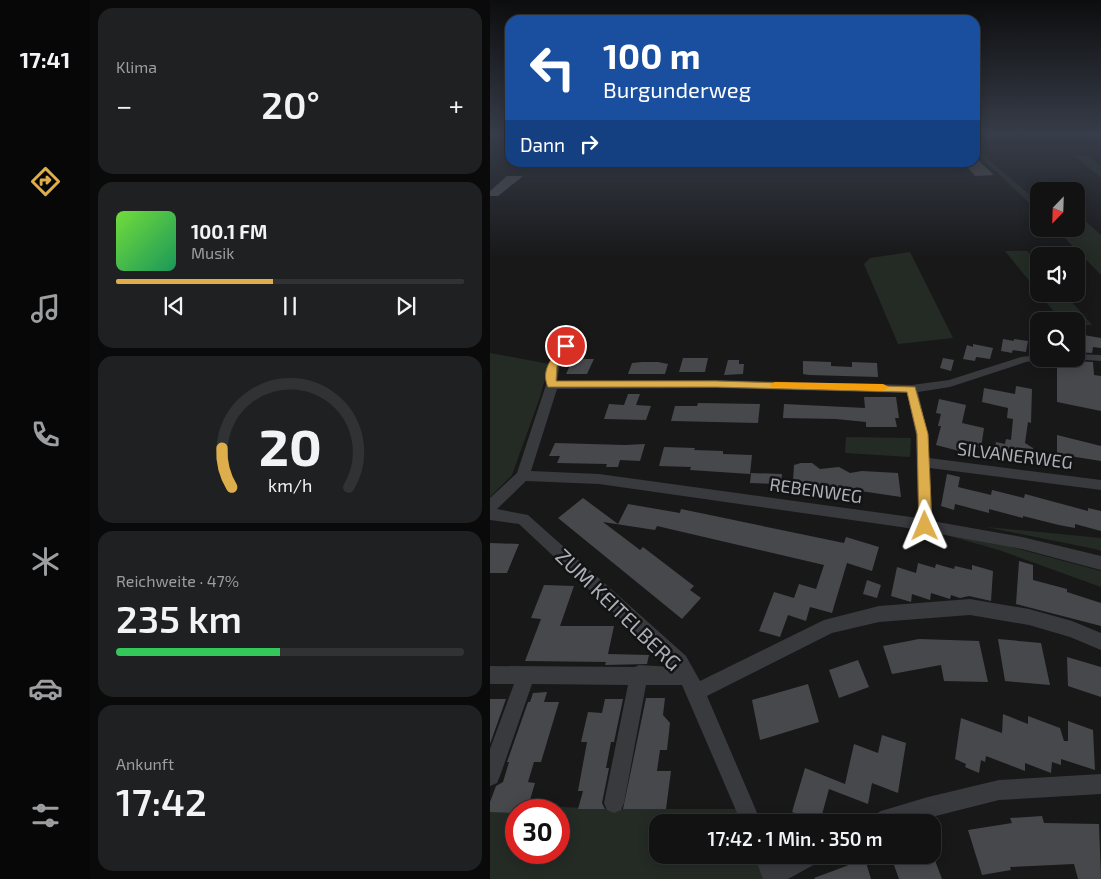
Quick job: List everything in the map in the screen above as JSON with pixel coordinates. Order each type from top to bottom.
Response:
[{"type":"street","points":[[490,507],[523,476],[552,384],[550,376],[552,366],[566,346]]},
{"type":"street","points":[[1085,357],[1101,358]]},
{"type":"street","points":[[552,384],[716,384],[912,389],[950,383],[1030,359]]},
{"type":"street","points":[[912,389],[922,434],[925,526]]},
{"type":"street","name":"SILVANERWEG","points":[[924,462],[1101,485]]},
{"type":"street","name":"REBENWEG","points":[[523,476],[599,479],[900,521],[1022,543],[1101,563]]},
{"type":"street","name":"ZUM KEITELBERG","points":[[490,514],[523,518],[680,662],[692,684],[748,814]]},
{"type":"street","points":[[490,675],[639,674],[692,684],[830,626],[879,614],[970,607],[1038,620],[1072,629],[1101,642]]},
{"type":"street","points":[[614,803],[639,674]]},
{"type":"street","points":[[490,776],[526,675]]},
{"type":"street","points":[[906,814],[1000,790],[1101,784]]},
{"type":"street","points":[[768,864],[774,877],[795,864]]},
{"type":"shaded area","points":[[1000,175],[1007,175],[1030,195],[1030,204]]},
{"type":"shaded area","points":[[1085,221],[1101,235],[1101,275],[1085,259],[1085,247],[1074,247],[1065,238],[1085,238]]},
{"type":"shaded area","points":[[1005,251],[1027,251],[1030,254],[1030,282]]},
{"type":"shaded area","points":[[910,252],[953,338],[898,344],[864,264],[870,258]]},
{"type":"shaded area","points":[[1046,302],[1072,302],[1081,312],[1054,312]]},
{"type":"shaded area","points":[[1085,317],[1092,325],[1085,325]]},
{"type":"shaded area","points":[[490,353],[549,364],[540,397],[512,475],[490,497]]},
{"type":"shaded area","points":[[846,437],[911,438],[910,457],[845,453]]},
{"type":"shaded area","points":[[986,527],[1101,538],[1101,551],[1095,549]]},
{"type":"shaded area","points":[[946,535],[993,542],[1101,571],[1101,587],[999,550]]},
{"type":"shaded area","points":[[490,804],[505,805],[505,864],[570,864],[570,807],[740,809],[742,814],[649,814],[649,864],[761,864],[767,879],[490,879]]},
{"type":"building","points":[[507,176],[523,176],[498,196],[490,196],[490,191]]},
{"type":"building","points":[[1085,335],[1101,338],[1101,348],[1093,347],[1092,353],[1085,353]]},
{"type":"building","points":[[1003,339],[1014,341],[1012,353],[1001,351]]},
{"type":"building","points":[[1014,339],[1028,341],[1026,352],[1012,350]]},
{"type":"building","points":[[973,344],[993,348],[990,359],[976,357],[975,361],[963,359],[967,345],[973,347]]},
{"type":"building","points":[[683,358],[708,358],[705,372],[679,372]]},
{"type":"building","points":[[943,358],[954,360],[951,371],[940,368]]},
{"type":"building","points":[[573,359],[594,359],[587,374],[566,374]]},
{"type":"building","points":[[728,360],[739,360],[739,364],[744,364],[743,374],[724,375]]},
{"type":"building","points":[[803,361],[831,362],[831,366],[852,367],[852,362],[877,363],[878,377],[803,374]]},
{"type":"building","points":[[1085,362],[1093,362],[1094,375],[1101,376],[1101,411],[1057,402],[1057,367],[1085,367]]},
{"type":"building","points":[[632,363],[668,364],[665,374],[628,374]]},
{"type":"building","points":[[1016,386],[1032,389],[1031,423],[1028,422],[1025,443],[1033,448],[1032,460],[994,452],[996,442],[1005,444],[1006,439],[1011,440],[1013,419],[1007,418],[1008,408],[982,402],[984,388],[1015,394]]},
{"type":"building","points":[[628,394],[640,394],[636,405],[651,406],[646,420],[604,419],[609,404],[624,405]]},
{"type":"building","points":[[864,397],[896,397],[899,418],[895,418],[897,427],[866,427],[866,422],[836,419],[783,418],[784,404],[865,408]]},
{"type":"building","points":[[939,399],[966,405],[962,423],[984,428],[981,448],[965,444],[963,452],[936,445],[941,426],[938,426],[941,414],[936,413]]},
{"type":"building","points":[[698,403],[760,404],[758,423],[671,421],[675,406],[697,406]]},
{"type":"building","points":[[1057,435],[1101,446],[1101,461],[1057,454]]},
{"type":"building","points":[[555,443],[645,444],[640,461],[620,460],[618,467],[606,467],[607,464],[557,463],[560,456],[549,456]]},
{"type":"building","points":[[664,447],[695,448],[694,450],[723,451],[723,454],[752,455],[750,474],[690,470],[691,467],[659,466]]},
{"type":"building","points":[[812,463],[820,469],[839,467],[850,473],[862,471],[898,473],[901,497],[793,481],[794,465]]},
{"type":"building","points":[[751,473],[782,474],[781,484],[750,483]]},
{"type":"building","points":[[947,474],[960,477],[958,487],[991,495],[992,490],[1024,498],[1025,494],[1088,511],[1088,508],[1101,511],[1101,531],[1075,524],[1075,528],[1023,516],[1023,518],[989,509],[989,513],[955,504],[954,510],[941,506]]},
{"type":"building","points":[[583,498],[618,524],[628,504],[680,513],[681,509],[844,543],[846,537],[879,547],[872,571],[847,563],[832,613],[810,607],[806,621],[788,615],[780,637],[759,631],[774,592],[794,598],[799,584],[816,589],[824,565],[657,526],[655,530],[603,522],[640,550],[643,547],[694,586],[690,590],[701,598],[682,619],[558,518]]},
{"type":"building","points":[[490,543],[519,544],[507,573],[490,573]]},
{"type":"building","points":[[1019,561],[1033,565],[1033,580],[1067,589],[1067,592],[1101,603],[1101,626],[1016,604]]},
{"type":"building","points":[[918,563],[935,568],[936,564],[954,569],[955,566],[972,570],[972,565],[993,571],[991,601],[969,596],[960,598],[951,595],[950,599],[931,593],[930,600],[912,594],[911,602],[891,596],[897,567],[916,573]]},
{"type":"building","points":[[867,580],[881,585],[877,598],[863,594]]},
{"type":"building","points":[[544,585],[574,586],[560,626],[614,626],[608,654],[649,655],[647,664],[605,665],[606,662],[525,661],[541,619],[531,618]]},
{"type":"building","points":[[919,639],[979,641],[988,682],[944,681],[941,665],[892,674],[883,646]]},
{"type":"building","points":[[998,639],[1041,643],[1050,685],[1005,681]]},
{"type":"building","points":[[1067,657],[1101,667],[1101,697],[1068,686]]},
{"type":"building","points":[[858,660],[869,687],[839,698],[829,670]]},
{"type":"building","points":[[808,684],[819,722],[760,740],[752,700]]},
{"type":"building","points":[[547,692],[544,702],[559,702],[541,762],[534,762],[528,782],[535,783],[530,799],[505,799],[505,813],[490,812],[490,802],[496,786],[503,782],[509,762],[507,762],[528,702],[530,702],[533,693]]},
{"type":"building","points":[[646,698],[665,698],[663,715],[670,723],[667,750],[660,750],[657,771],[671,771],[666,809],[623,809]]},
{"type":"building","points":[[490,699],[506,699],[490,744]]},
{"type":"building","points":[[605,699],[623,699],[614,742],[611,742],[606,768],[609,768],[602,803],[605,809],[578,809],[583,791],[578,791],[587,742],[581,742],[588,712],[602,713]]},
{"type":"building","points":[[1003,714],[1028,724],[1028,716],[1060,728],[1064,741],[1068,741],[1068,721],[1093,730],[1095,770],[1061,759],[1061,765],[1052,762],[1051,773],[1025,763],[1025,771],[986,756],[985,762],[981,760],[979,773],[965,767],[966,764],[955,759],[961,718],[1002,733]]},
{"type":"building","points":[[882,735],[906,743],[898,793],[872,783],[868,804],[829,789],[822,814],[798,814],[792,812],[805,768],[845,784],[854,744],[878,753]]},
{"type":"building","points":[[1042,816],[1044,823],[1099,824],[1101,879],[1078,879],[1074,864],[1010,867],[1011,870],[982,875],[968,830],[1012,823],[1010,818]]},
{"type":"building","points":[[852,864],[866,864],[871,879],[815,879]]},
{"type":"building","points":[[936,864],[942,879],[899,879],[894,865]]},
{"type":"slow traffic","points":[[775,385],[883,387]]},
{"type":"route","points":[[566,346],[552,366],[550,376],[552,384],[716,384],[912,389],[922,434],[925,526]]}]
